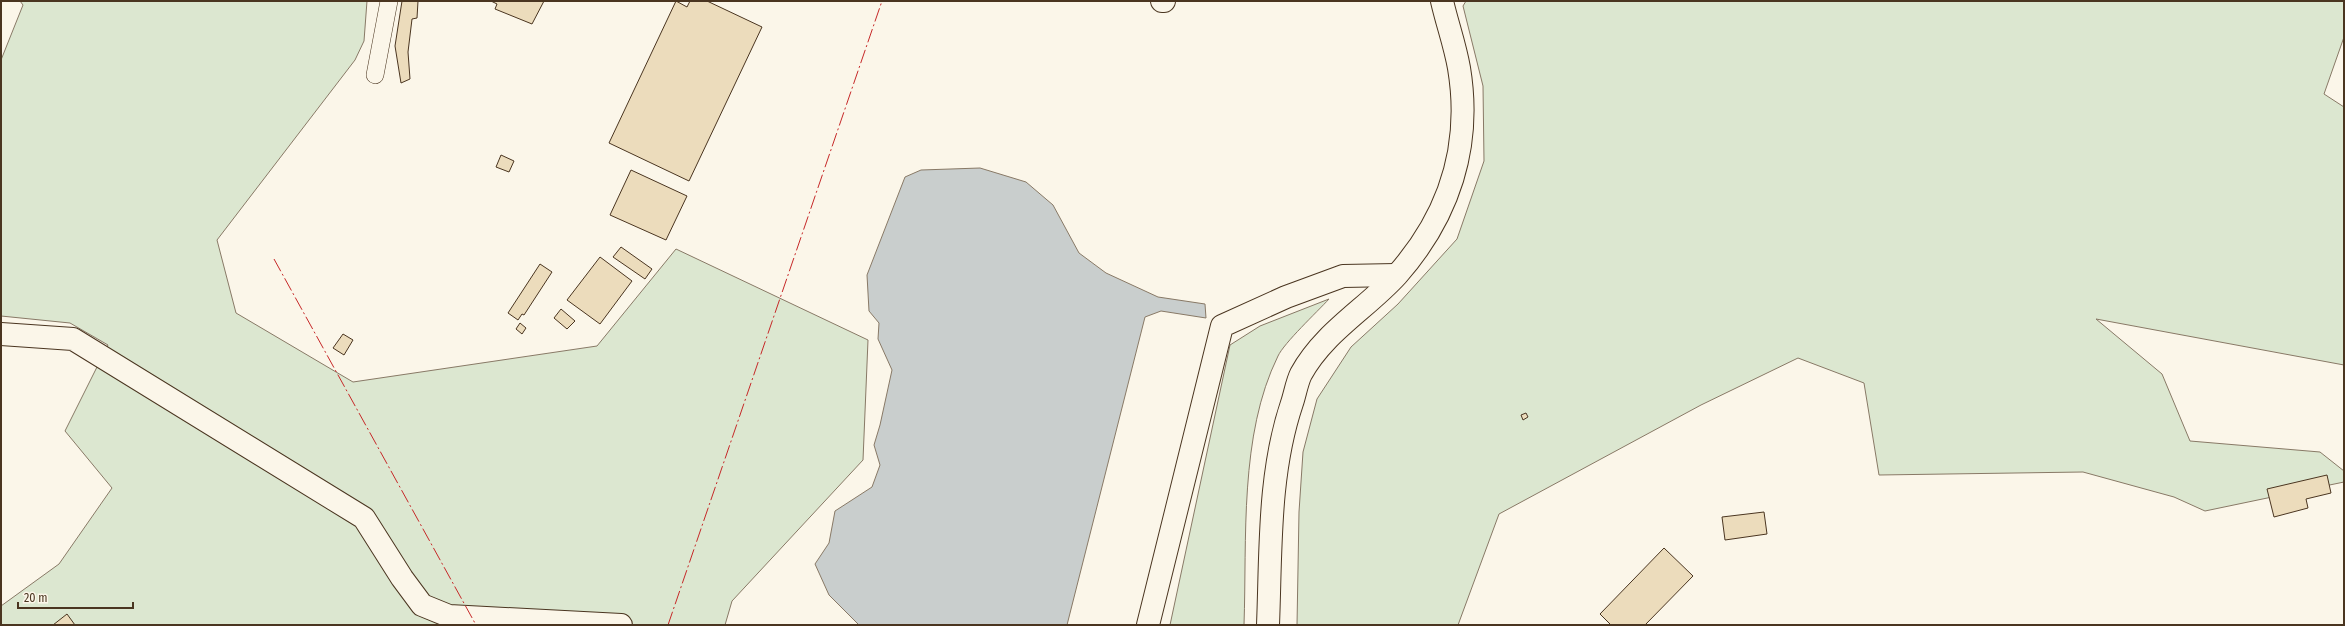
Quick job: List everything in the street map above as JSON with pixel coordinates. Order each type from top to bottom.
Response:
[{"type":"street","points":[[1268,625],[1274,475],[1283,428],[1301,374],[1335,330],[1396,275],[1433,227],[1454,178],[1461,136],[1459,68],[1442,1]]},
{"type":"street","points":[[1148,625],[1222,326],[1286,297],[1343,276],[1396,275]]},
{"type":"street","points":[[1,334],[73,339],[364,518],[402,578],[422,605],[449,616],[621,625]]},
{"type":"lane","points":[[375,75],[389,1]]},
{"type":"green space","points":[[20,1],[367,1],[364,41],[355,60],[217,240],[236,313],[353,382],[597,346],[676,249],[868,340],[863,460],[732,601],[725,625],[1,625],[1,606],[59,564],[112,488],[65,431],[108,345],[70,323],[1,316],[1,60],[23,5]]},
{"type":"green space","points":[[1466,1],[2344,1],[2344,37],[2324,94],[2344,107],[2344,365],[2096,319],[2162,374],[2190,441],[2320,452],[2344,471],[2344,482],[2205,511],[2174,497],[2083,472],[1879,475],[1864,383],[1798,358],[1701,405],[1499,514],[1458,625],[1297,625],[1299,512],[1303,452],[1317,399],[1351,347],[1398,304],[1457,239],[1484,161],[1483,86],[1463,6]]},
{"type":"green space","points":[[1329,299],[1281,350],[1265,387],[1251,453],[1246,523],[1244,625],[1170,625],[1230,345],[1260,326]]},
{"type":"shaded area","points":[[980,168],[1026,182],[1053,205],[1079,253],[1106,273],[1158,297],[1205,304],[1206,318],[1161,311],[1145,317],[1067,625],[859,625],[829,595],[815,564],[829,543],[835,511],[872,487],[880,465],[874,445],[892,370],[878,339],[879,323],[869,311],[867,275],[905,177],[921,170]]},
{"type":"building","points":[[402,1],[418,1],[417,18],[412,19],[408,52],[410,79],[401,83],[395,46]]},
{"type":"building","points":[[491,1],[544,1],[532,24],[495,9],[497,4]]},
{"type":"building","points":[[676,1],[687,7],[690,1],[707,1],[762,27],[689,181],[609,143]]},
{"type":"building","points":[[501,155],[514,161],[509,172],[496,167]]},
{"type":"building","points":[[631,170],[687,196],[666,240],[610,215]]},
{"type":"building","points":[[621,247],[652,269],[645,279],[613,257]]},
{"type":"building","points":[[600,257],[632,281],[600,324],[567,300]]},
{"type":"building","points":[[540,264],[552,272],[524,315],[522,314],[518,320],[508,313]]},
{"type":"building","points":[[561,309],[575,321],[567,329],[554,318]]},
{"type":"building","points":[[520,323],[526,328],[522,334],[516,329]]},
{"type":"building","points":[[343,334],[353,340],[344,355],[333,348]]},
{"type":"building","points":[[1526,413],[1528,417],[1523,420],[1521,415]]},
{"type":"building","points":[[2327,475],[2331,493],[2306,499],[2308,508],[2274,517],[2267,489]]},
{"type":"building","points":[[1764,512],[1767,534],[1725,540],[1722,517]]},
{"type":"building","points":[[1664,548],[1693,576],[1645,625],[1611,625],[1600,614]]},
{"type":"building","points":[[67,614],[75,625],[53,625]]},
{"type":"power","points":[[668,625],[882,1]]},
{"type":"power","points":[[274,259],[476,625]]}]
